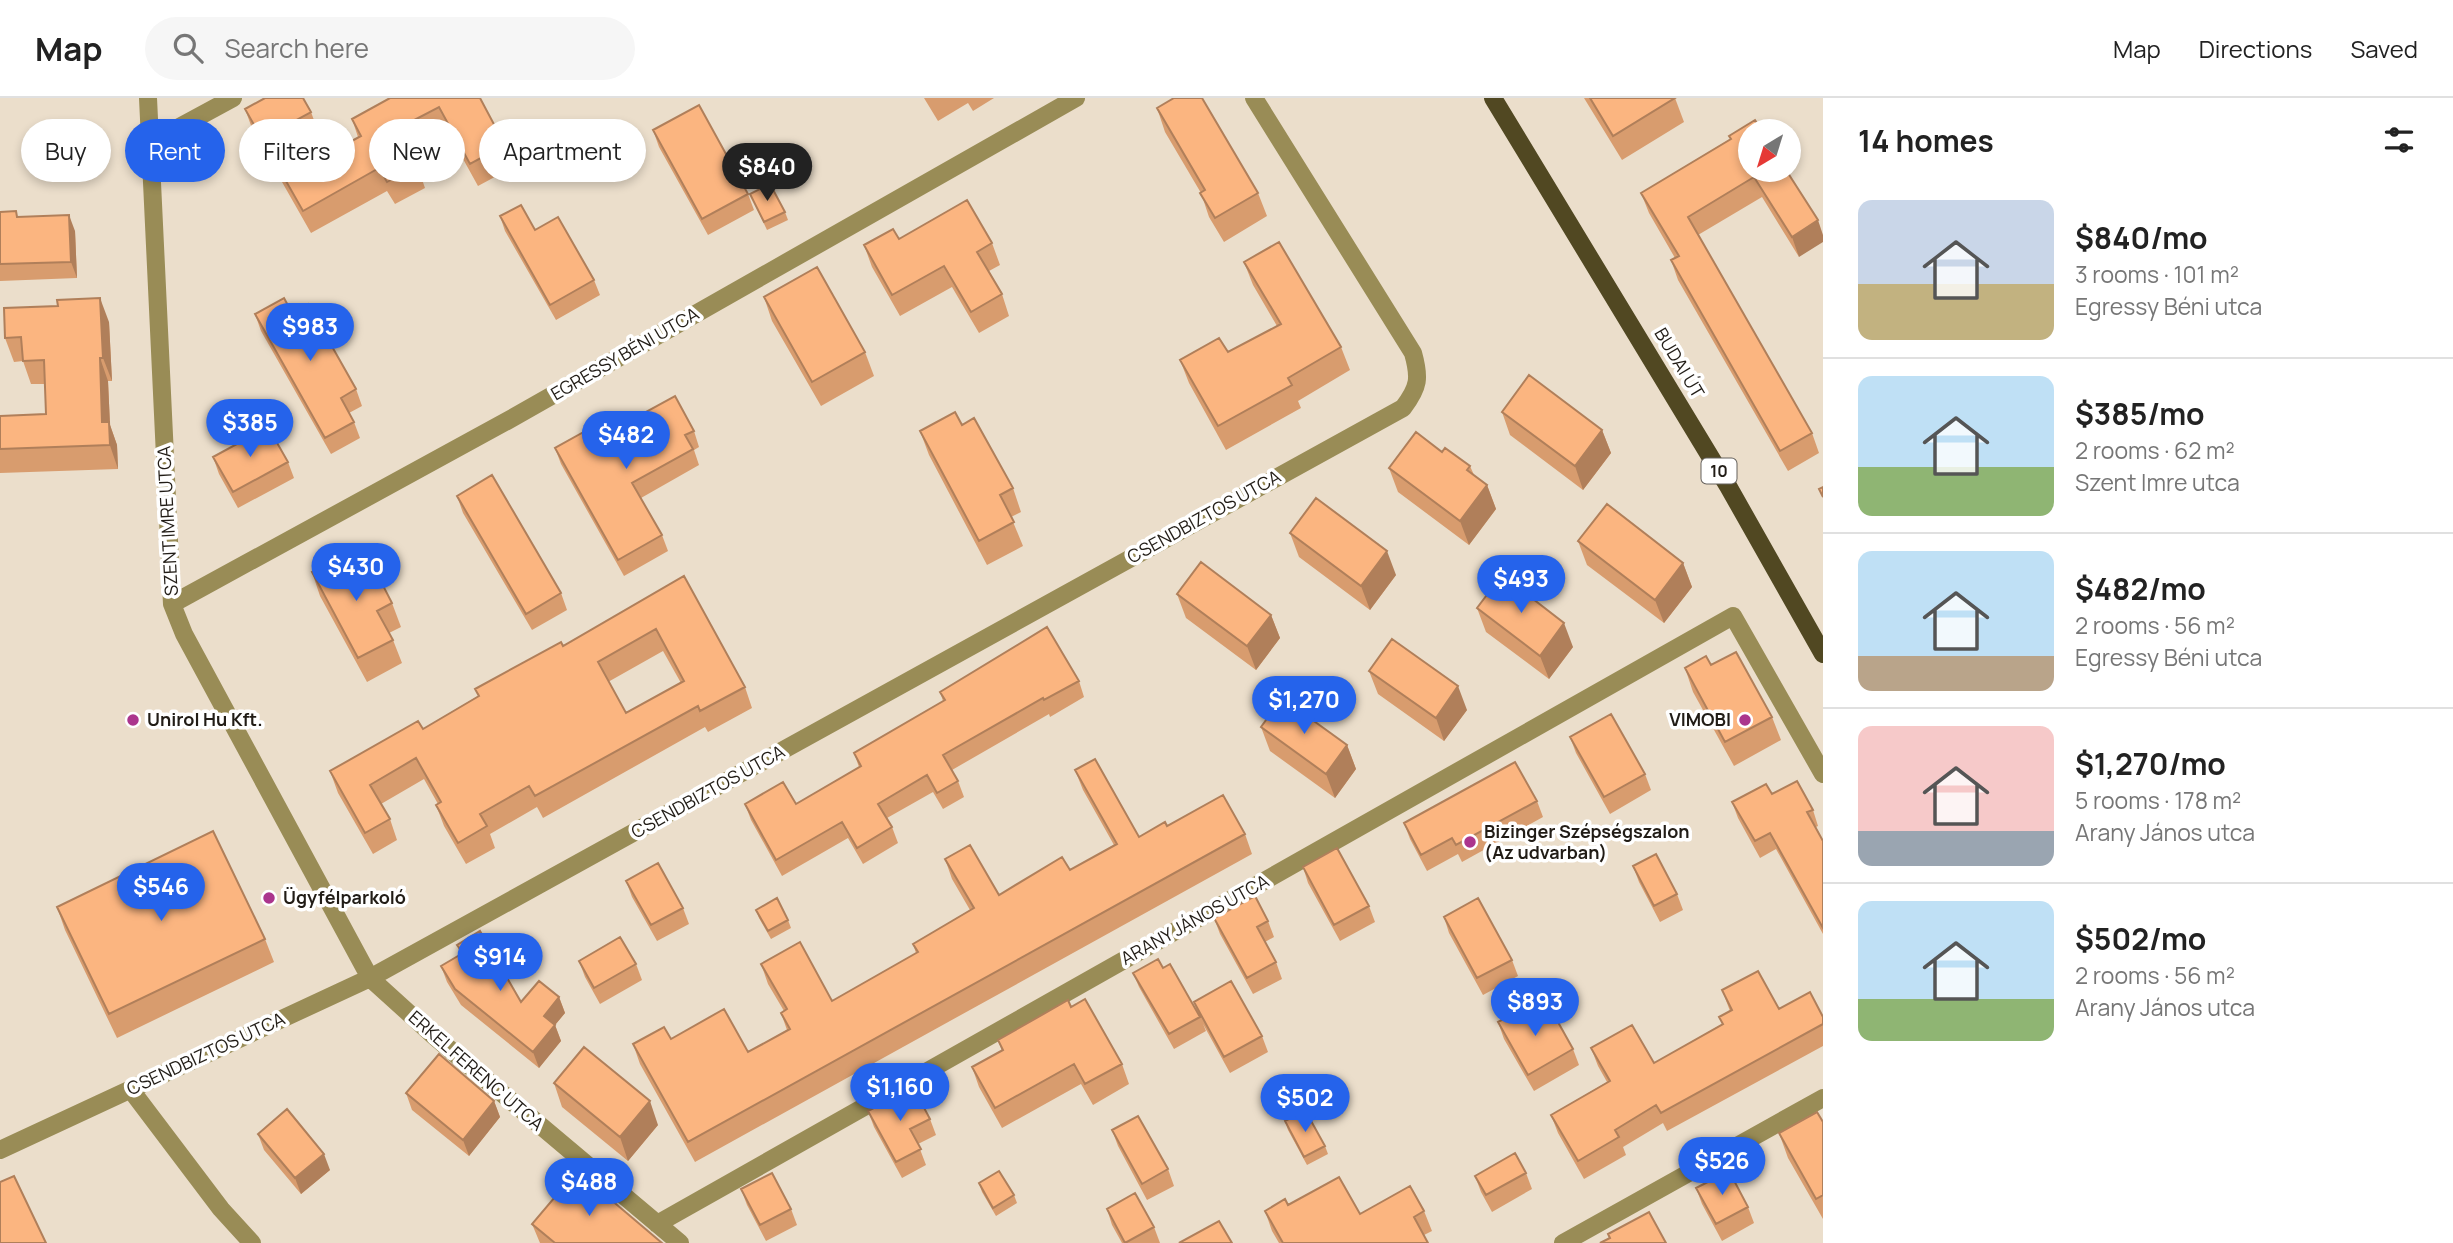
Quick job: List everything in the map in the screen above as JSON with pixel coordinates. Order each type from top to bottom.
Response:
[{"type":"main road","name":"BUDAI ÚT","points":[[1493,98],[1721,475],[1823,654]]},
{"type":"street","name":"SZENT IMRE UTCA","points":[[148,98],[149,119]]},
{"type":"street","points":[[194,119],[233,98]]},
{"type":"street","name":"EGRESSY BÉNI UTCA","points":[[172,604],[507,421],[1076,98]]},
{"type":"street","name":"CSENDBIZTOS UTCA","points":[[0,1150],[370,978],[1403,408],[1415,392],[1418,373],[1413,353],[1254,98]]},
{"type":"street","name":"SZENT IMRE UTCA","points":[[152,182],[172,604],[184,634],[370,978]]},
{"type":"street","name":"ARANY JÁNOS UTCA","points":[[657,1224],[1732,616],[1823,774]]},
{"type":"street","name":"ERKEL FERENC UTCA","points":[[370,978],[434,1036],[680,1243]]},
{"type":"street","points":[[131,1090],[221,1209],[252,1243]]},
{"type":"street","points":[[1563,1243],[1823,1098]]},
{"type":"building","points":[[265,98],[303,98],[311,112],[298,119],[251,119],[245,109]]},
{"type":"building","points":[[390,98],[480,98],[491,119],[479,119],[479,159],[470,164],[465,155],[465,119],[446,119],[439,107],[416,119],[369,119],[369,174],[355,182],[355,139],[361,136],[355,119],[352,119]]},
{"type":"building","points":[[1174,98],[1202,98],[1258,193],[1215,218],[1200,193],[1205,190],[1157,108]]},
{"type":"building","points":[[1590,98],[1675,98],[1613,136]]},
{"type":"building","points":[[699,105],[748,194],[702,219],[653,130]]},
{"type":"building","points":[[1738,130],[1738,182],[1746,182],[1688,217],[1812,433],[1780,451],[1671,260],[1679,256],[1641,193],[1731,139],[1729,136]]},
{"type":"building","points":[[287,182],[354,182],[303,211]]},
{"type":"building","points":[[1757,182],[1794,182],[1818,220],[1792,237]]},
{"type":"building","points":[[770,184],[785,212],[764,222],[750,194]]},
{"type":"building","points":[[967,200],[992,243],[977,252],[1002,294],[971,312],[944,266],[892,295],[864,245],[893,229],[899,239]]},
{"type":"building","points":[[521,205],[535,230],[558,217],[594,280],[550,305],[500,216]]},
{"type":"building","points":[[16,211],[17,217],[69,215],[71,262],[0,264],[0,212]]},
{"type":"building","points":[[1279,242],[1341,347],[1288,378],[1292,385],[1218,426],[1180,360],[1219,338],[1228,352],[1281,324],[1244,262]]},
{"type":"building","points":[[817,267],[865,352],[812,382],[764,297]]},
{"type":"building","points":[[100,298],[102,422],[109,422],[110,445],[0,449],[0,416],[46,414],[44,360],[23,361],[21,337],[5,338],[4,308],[58,306],[57,300]]},
{"type":"building","points":[[284,298],[292,313],[308,304],[356,389],[341,398],[354,422],[325,438],[255,314]]},
{"type":"building","points":[[1529,375],[1602,430],[1575,466],[1502,412]]},
{"type":"building","points":[[675,396],[694,431],[685,435],[693,449],[632,483],[662,535],[618,560],[555,448],[598,424],[604,435]]},
{"type":"building","points":[[955,412],[962,425],[974,418],[1013,488],[1000,495],[1014,522],[979,541],[920,431]]},
{"type":"building","points":[[268,427],[288,462],[233,492],[213,457]]},
{"type":"building","points":[[1416,432],[1442,452],[1445,448],[1470,466],[1467,470],[1487,485],[1460,521],[1389,468]]},
{"type":"building","points":[[492,475],[561,593],[526,614],[457,496]]},
{"type":"building","points":[[1316,498],[1387,551],[1361,586],[1290,533]]},
{"type":"building","points":[[1607,504],[1683,563],[1655,600],[1578,541]]},
{"type":"building","points":[[347,553],[359,576],[374,568],[392,603],[377,611],[393,640],[358,658],[312,572]]},
{"type":"building","points":[[1201,562],[1271,615],[1247,646],[1177,594]]},
{"type":"building","points":[[1502,575],[1564,623],[1540,656],[1477,608]]},
{"type":"building","points":[[684,576],[745,687],[700,711],[698,706],[535,796],[529,786],[480,814],[487,826],[458,843],[436,805],[441,802],[416,758],[370,785],[390,819],[365,833],[330,771],[418,721],[423,729],[479,696],[475,689],[561,642],[563,646]],"holes":[[[656,629],[684,681],[626,713],[598,662]]]},
{"type":"building","points":[[1047,627],[1079,681],[1044,700],[1043,698],[943,755],[958,781],[937,793],[927,775],[878,804],[892,827],[857,848],[842,822],[776,860],[745,804],[783,782],[796,804],[861,766],[854,753],[945,700],[940,692]]},
{"type":"building","points":[[1392,639],[1458,686],[1436,718],[1369,671]]},
{"type":"building","points":[[1736,652],[1772,717],[1725,742],[1685,668],[1706,656],[1711,665]]},
{"type":"building","points":[[1282,698],[1347,745],[1326,774],[1261,727]]},
{"type":"building","points":[[1611,714],[1645,774],[1604,797],[1570,737]]},
{"type":"building","points":[[1095,759],[1139,837],[1165,822],[1167,826],[1223,795],[1245,834],[688,1142],[633,1044],[664,1027],[671,1039],[724,1009],[748,1052],[790,1029],[781,1013],[787,1009],[761,964],[800,942],[832,1001],[918,952],[913,944],[974,908],[945,859],[970,845],[999,895],[1062,857],[1070,870],[1117,844],[1075,770]]},
{"type":"building","points":[[1515,762],[1537,801],[1456,845],[1452,838],[1421,855],[1404,823]]},
{"type":"building","points":[[1797,781],[1813,810],[1807,812],[1823,841],[1823,928],[1770,833],[1755,841],[1732,802],[1766,784],[1772,794]]},
{"type":"building","points":[[213,831],[265,939],[109,1014],[57,907]]},
{"type":"building","points":[[1337,848],[1369,906],[1334,925],[1303,867]]},
{"type":"building","points":[[1656,854],[1677,894],[1654,906],[1633,866]]},
{"type":"building","points":[[658,863],[683,908],[651,925],[626,881]]},
{"type":"building","points":[[1255,896],[1268,921],[1257,927],[1276,962],[1247,978],[1214,918]]},
{"type":"building","points":[[777,898],[788,920],[768,931],[756,910]]},
{"type":"building","points":[[1478,898],[1512,960],[1477,978],[1444,917]]},
{"type":"building","points":[[480,931],[521,1002],[539,981],[559,997],[544,1016],[555,1025],[533,1052],[455,989],[441,966],[463,953],[457,945]]},
{"type":"building","points":[[620,937],[636,964],[594,988],[579,961]]},
{"type":"building","points":[[1158,959],[1163,968],[1170,964],[1200,1017],[1169,1034],[1133,973]]},
{"type":"building","points":[[1758,971],[1779,1009],[1810,992],[1823,1017],[1823,1024],[1661,1113],[1656,1105],[1615,1130],[1619,1137],[1578,1161],[1551,1115],[1610,1081],[1591,1048],[1632,1025],[1654,1063],[1723,1024],[1719,1017],[1732,1010],[1722,990]]},
{"type":"building","points":[[1231,981],[1262,1036],[1224,1057],[1194,1002]]},
{"type":"building","points":[[1085,999],[1122,1064],[1085,1084],[1074,1064],[995,1108],[972,1067],[1003,1050],[998,1040],[1068,1000],[1071,1007]]},
{"type":"building","points":[[1529,1005],[1534,1015],[1549,1006],[1573,1049],[1528,1075],[1498,1022]]},
{"type":"building","points":[[584,1047],[650,1101],[620,1137],[554,1083]]},
{"type":"building","points":[[439,1054],[494,1101],[463,1140],[406,1093]]},
{"type":"building","points":[[913,1087],[930,1119],[910,1129],[921,1149],[896,1162],[868,1111]]},
{"type":"building","points":[[287,1109],[324,1154],[295,1178],[258,1134]]},
{"type":"building","points":[[1305,1110],[1325,1146],[1304,1157],[1285,1121]]},
{"type":"building","points":[[1817,1112],[1823,1122],[1823,1195],[1816,1199],[1779,1133]]},
{"type":"building","points":[[1138,1116],[1168,1169],[1142,1184],[1112,1130]]},
{"type":"building","points":[[1515,1153],[1526,1173],[1486,1195],[1475,1176]]},
{"type":"building","points":[[577,1171],[662,1243],[555,1243],[532,1224]]},
{"type":"building","points":[[999,1171],[1014,1195],[993,1208],[979,1183]]},
{"type":"building","points":[[1729,1171],[1748,1207],[1716,1224],[1696,1188]]},
{"type":"building","points":[[772,1173],[791,1209],[760,1225],[741,1189]]},
{"type":"building","points":[[14,1176],[46,1243],[0,1243],[0,1182]]},
{"type":"building","points":[[1339,1177],[1360,1214],[1410,1186],[1424,1211],[1414,1217],[1428,1243],[1283,1243],[1265,1211],[1285,1199],[1288,1205]]},
{"type":"building","points":[[1135,1193],[1154,1227],[1125,1243],[1107,1209]]},
{"type":"building","points":[[1649,1212],[1666,1243],[1600,1243],[1610,1238],[1608,1234]]},
{"type":"building","points":[[1219,1221],[1232,1243],[1179,1243]]},
{"type":"place","name":"Unirol Hu Kft.","points":[[133,720]]},
{"type":"place","name":"VIMOBI","points":[[1745,720]]},
{"type":"place","name":"Bizinger Szépségszalon (Az udvarban)","points":[[1470,842]]},
{"type":"place","name":"Ügyfélparkoló","points":[[269,898]]}]
